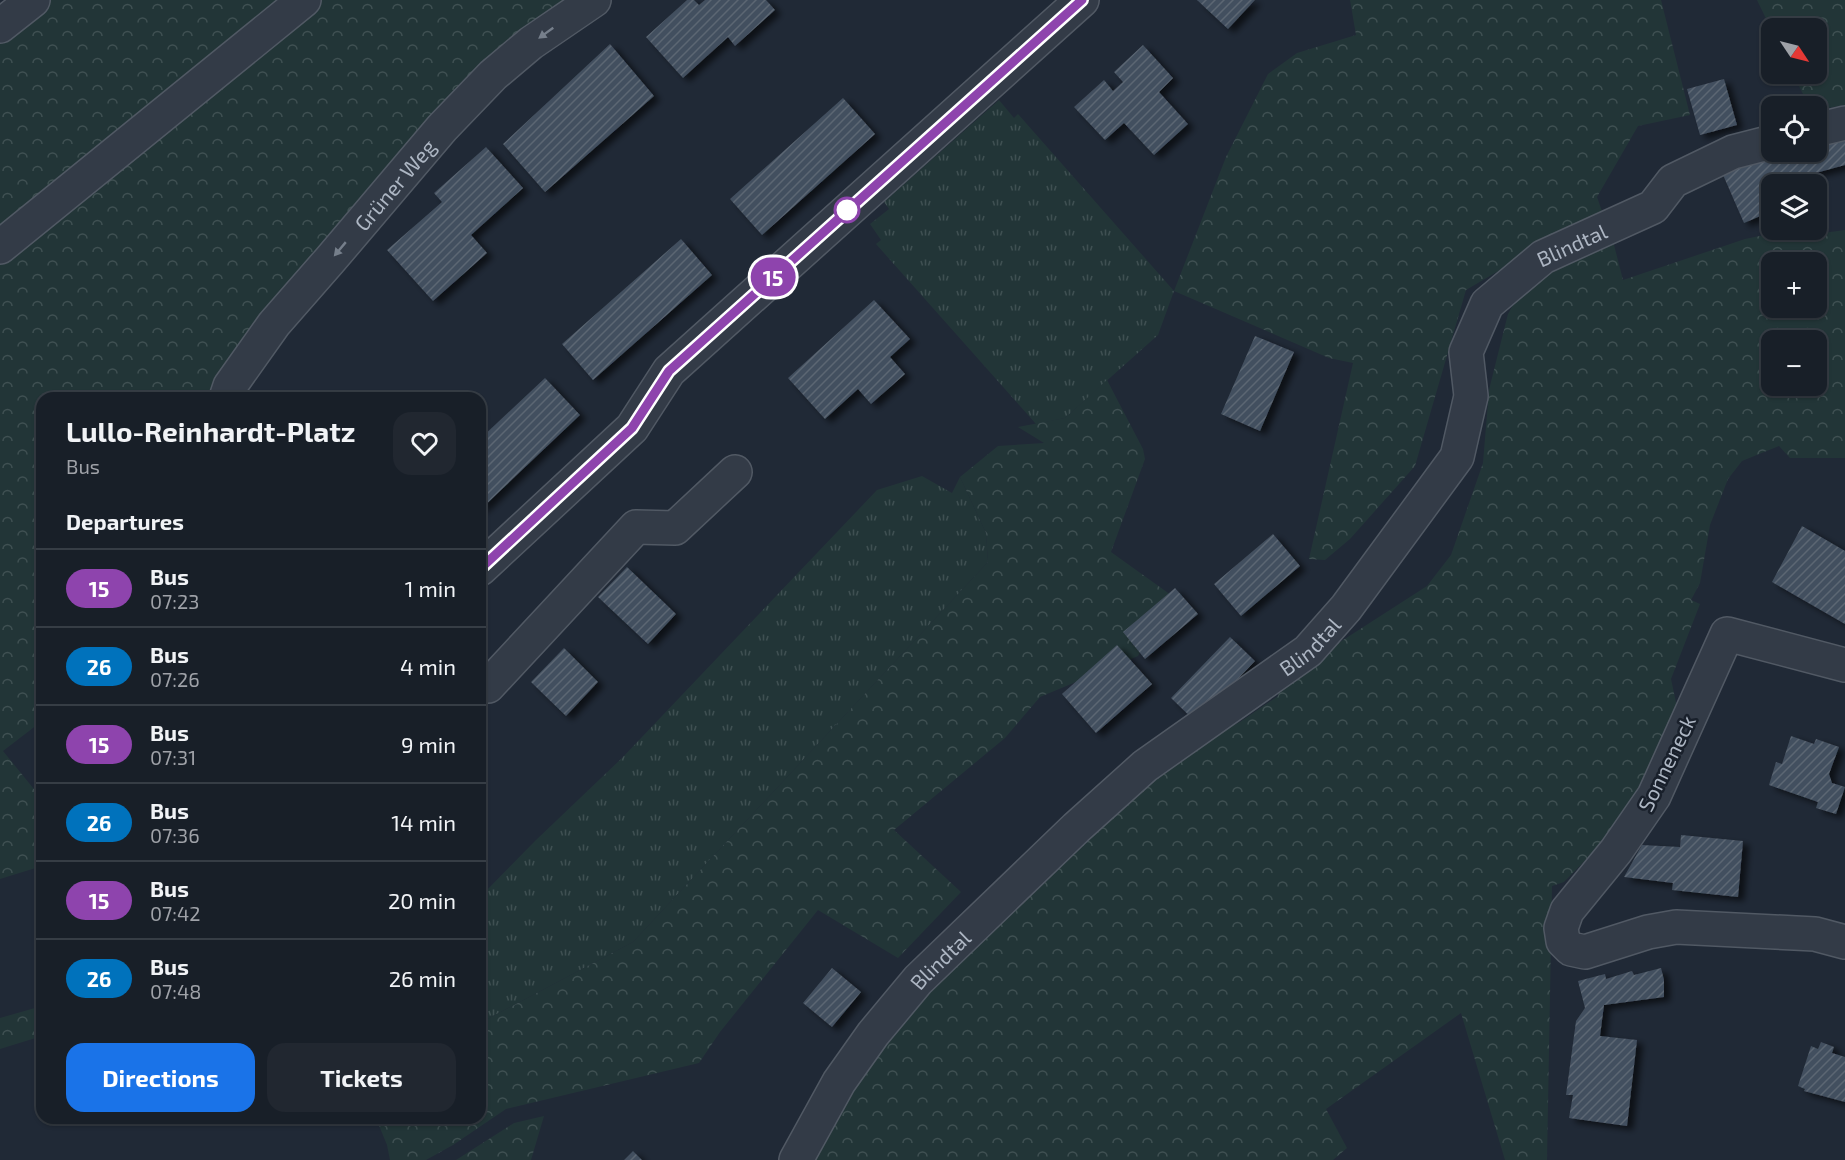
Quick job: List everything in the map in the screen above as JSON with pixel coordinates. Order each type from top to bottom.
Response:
[{"type":"street","points":[[0,26],[33,0]]},
{"type":"street","points":[[0,247],[304,0]]},
{"type":"street","name":"Grüner Weg","points":[[228,392],[274,324],[442,128],[493,75],[531,43],[594,0]]},
{"type":"street","points":[[486,563],[632,428],[669,371],[1082,0]]},
{"type":"street","points":[[1827,127],[1845,123]]},
{"type":"street","name":"Blindtal","points":[[796,1160],[839,1082],[873,1034],[918,980],[1076,828],[1145,766],[1262,686],[1308,651],[1346,608],[1457,457],[1471,396],[1466,352],[1487,304],[1543,257],[1653,207],[1673,181],[1733,153],[1761,145]]},
{"type":"street","points":[[486,684],[488,686],[636,527],[675,528],[735,472]]},
{"type":"street","name":"Sonneneck","points":[[1845,665],[1726,634],[1654,796],[1616,851],[1567,911],[1561,928],[1563,941],[1571,950],[1585,952],[1648,932],[1676,927],[1815,934],[1845,942]]},
{"type":"green space","points":[[46,0],[565,0],[512,38],[462,83],[434,114],[216,392],[36,392],[36,726],[3,751],[36,792],[36,868],[0,879],[0,37]]},
{"type":"green space","points":[[1350,0],[1661,0],[1690,115],[1638,126],[1597,197],[1605,220],[1541,246],[1466,290],[1415,466],[1350,539],[1325,560],[1309,559],[1353,363],[1329,358],[1174,291],[1226,157],[1268,74],[1297,53],[1356,35]]},
{"type":"green space","points":[[1757,0],[1845,0],[1845,105],[1827,109],[1827,96],[1804,96],[1798,84],[1827,84],[1827,18],[1766,18]]},
{"type":"green space","points":[[999,100],[1014,118],[1018,114],[1174,291],[1158,335],[1065,418],[1036,424],[876,244],[881,240],[870,224],[889,209],[884,202]]},
{"type":"green space","points":[[1845,230],[1845,458],[1790,458],[1779,446],[1742,461],[1728,479],[1710,525],[1700,583],[1691,600],[1700,604],[1671,679],[1678,712],[1642,791],[1618,827],[1564,882],[1552,886],[1547,1160],[1505,1160],[1461,1013],[1326,1109],[1347,1148],[1333,1160],[810,1160],[871,1050],[995,920],[1180,752],[1240,722],[1278,696],[1281,680],[1427,586],[1451,555],[1483,463],[1489,390],[1508,314],[1519,294],[1551,267],[1613,241],[1623,280],[1745,239],[1761,236],[1761,240],[1827,240],[1827,232]]},
{"type":"green space","points":[[1107,380],[1143,449],[1145,459],[1111,552],[1171,595],[1138,656],[1040,697],[1005,738],[894,830],[961,892],[898,958],[818,910],[720,1032],[699,1063],[506,1109],[486,1123],[486,1020],[633,942],[988,562],[986,533],[960,477],[998,446],[1044,443],[1018,427],[1065,418]]},
{"type":"green space","points":[[922,476],[952,493],[960,477],[986,533],[988,562],[633,942],[486,1020],[486,891],[622,758],[877,490]]},
{"type":"green space","points":[[36,1008],[36,1038],[0,1049],[0,1018]]},
{"type":"green space","points":[[544,1116],[531,1160],[456,1160],[514,1123]]},
{"type":"green space","points":[[378,1124],[484,1124],[426,1160],[390,1160]]},
{"type":"building","points":[[687,0],[694,0],[699,5],[705,0],[766,0],[775,10],[735,46],[728,37],[683,78],[646,37]]},
{"type":"building","points":[[1197,0],[1255,0],[1228,29]]},
{"type":"building","points":[[610,44],[654,96],[545,192],[503,144]]},
{"type":"building","points":[[1143,45],[1173,78],[1159,92],[1188,124],[1154,155],[1124,123],[1105,140],[1074,107],[1104,80],[1113,91],[1123,82],[1114,72]]},
{"type":"building","points":[[1724,79],[1737,125],[1700,135],[1687,89]]},
{"type":"building","points":[[843,98],[875,134],[762,235],[730,199]]},
{"type":"building","points":[[1845,134],[1845,165],[1812,174],[1761,174],[1761,216],[1744,223],[1720,168],[1761,157],[1761,162],[1827,162],[1827,138]]},
{"type":"building","points":[[486,147],[523,188],[471,235],[487,253],[433,301],[387,250],[442,202],[434,193]]},
{"type":"building","points":[[681,239],[712,275],[593,380],[562,344]]},
{"type":"building","points":[[874,300],[910,339],[890,357],[905,374],[871,404],[858,389],[825,419],[788,378]]},
{"type":"building","points":[[1255,336],[1294,352],[1260,431],[1221,414]]},
{"type":"building","points":[[545,378],[580,415],[486,504],[486,433]]},
{"type":"building","points":[[1802,526],[1845,551],[1845,624],[1772,582]]},
{"type":"building","points":[[1273,534],[1300,566],[1241,616],[1214,584]]},
{"type":"building","points":[[627,567],[676,614],[648,644],[598,597]]},
{"type":"building","points":[[1175,588],[1198,614],[1145,659],[1123,632]]},
{"type":"building","points":[[1230,637],[1255,661],[1196,722],[1171,698]]},
{"type":"building","points":[[1117,645],[1152,684],[1096,733],[1062,694]]},
{"type":"building","points":[[564,648],[598,682],[566,716],[531,682]]},
{"type":"building","points":[[1791,736],[1814,744],[1816,739],[1839,747],[1829,774],[1832,783],[1845,787],[1836,814],[1816,808],[1818,802],[1769,785],[1776,762],[1782,764]]},
{"type":"building","points":[[1681,835],[1743,841],[1738,897],[1672,890],[1673,883],[1624,877],[1642,845],[1680,847]]},
{"type":"building","points":[[832,968],[861,992],[832,1027],[803,1003]]},
{"type":"building","points":[[1661,968],[1664,997],[1604,1005],[1600,1036],[1637,1040],[1627,1126],[1569,1118],[1573,1095],[1566,1095],[1576,1021],[1585,1008],[1578,981],[1605,974],[1606,979],[1632,971],[1634,975]]},
{"type":"building","points":[[1821,1042],[1834,1047],[1832,1053],[1845,1057],[1845,1102],[1804,1091],[1805,1089],[1798,1086],[1811,1046],[1818,1049]]},
{"type":"building","points":[[633,1151],[642,1160],[624,1160]]},
{"type":"bus line","name":"15","points":[[486,563],[632,428],[669,371],[1082,0]]}]
